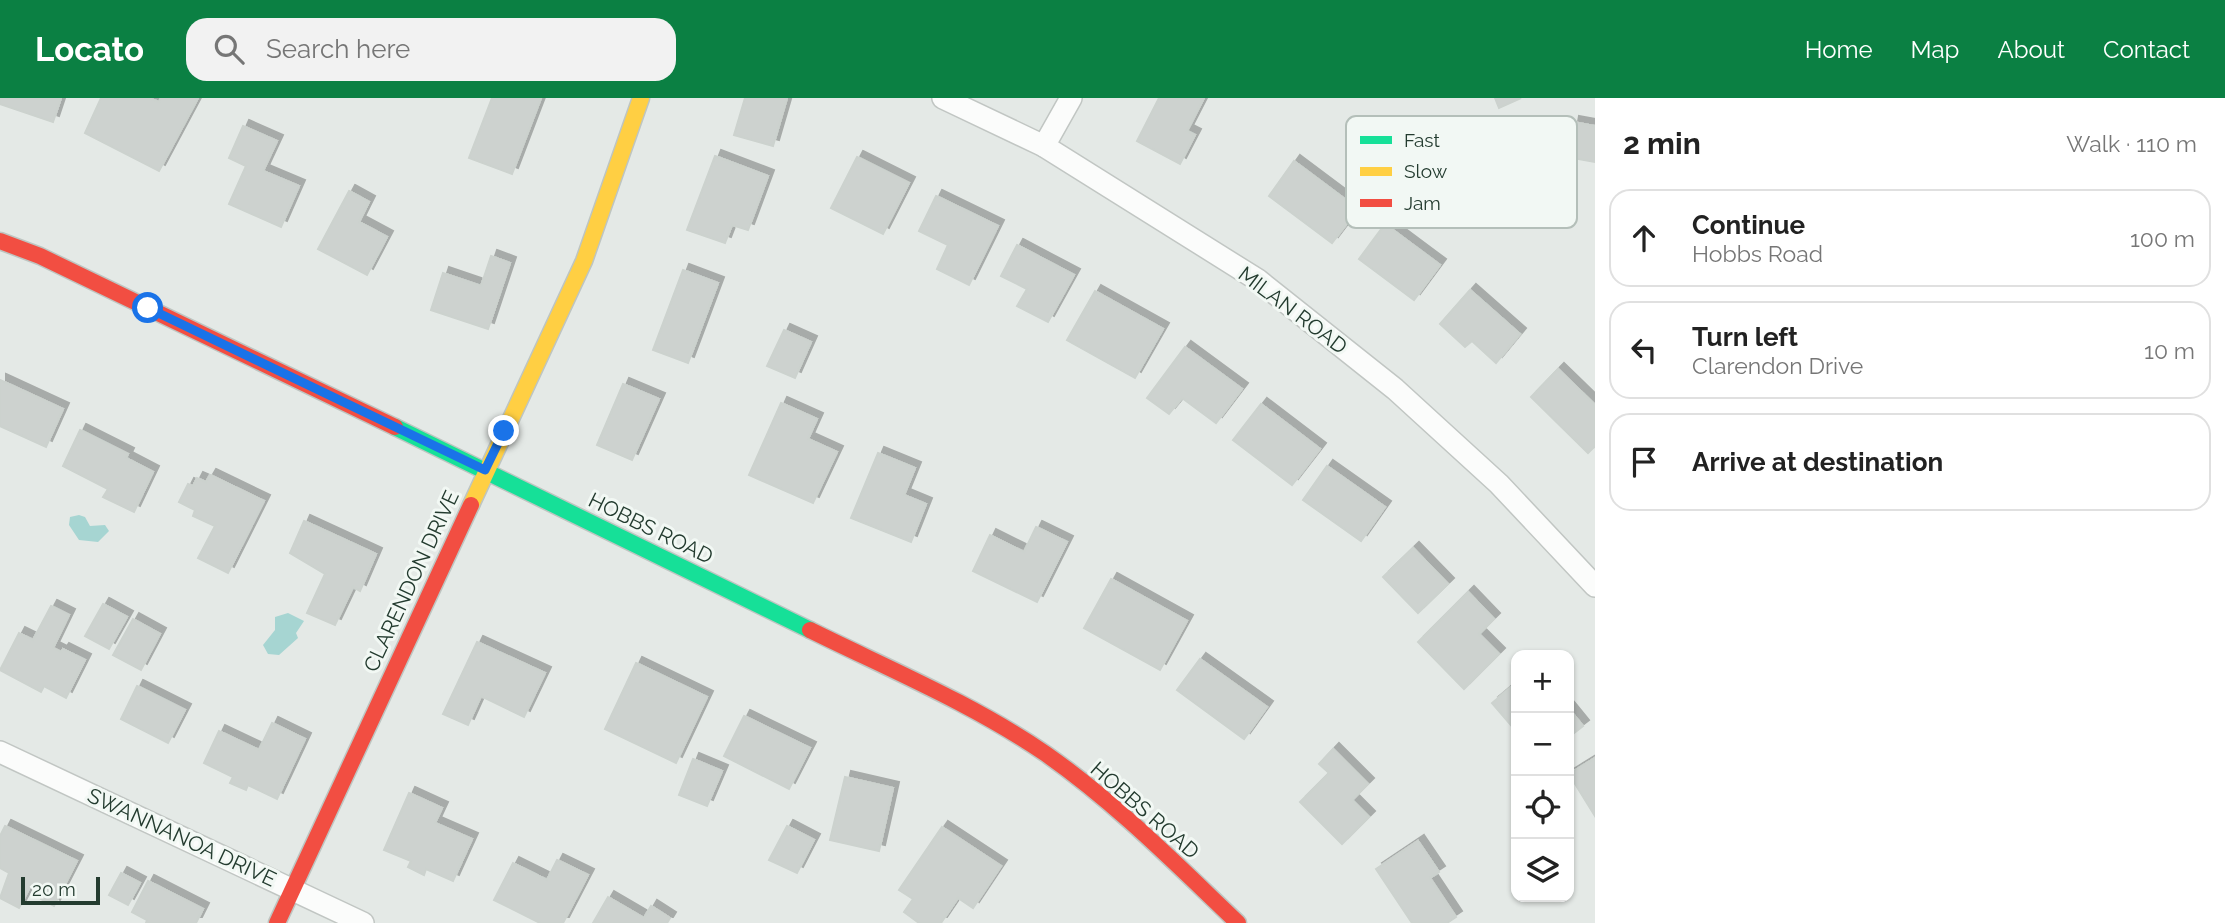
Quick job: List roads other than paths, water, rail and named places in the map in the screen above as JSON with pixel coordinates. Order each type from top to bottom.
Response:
[{"type":"street","name":"CLARENDON DRIVE","points":[[277,923],[583,261],[641,98]]},
{"type":"street","name":"MILAN ROAD","points":[[943,98],[1044,146],[1258,280],[1385,381],[1499,484],[1595,586]]},
{"type":"street","points":[[1044,146],[1071,98]]},
{"type":"street","name":"HOBBS ROAD","points":[[0,240],[40,256],[485,470],[951,699],[1045,754],[1133,822],[1238,923]]},
{"type":"street","name":"SWANNANOA DRIVE","points":[[0,752],[363,923]]},
{"type":"water","points":[[70,517],[85,517],[90,526],[105,525],[109,531],[98,542],[79,540],[69,525]]},
{"type":"water","points":[[288,613],[304,621],[296,633],[298,638],[279,655],[268,654],[263,645],[275,630],[275,617]]}]
